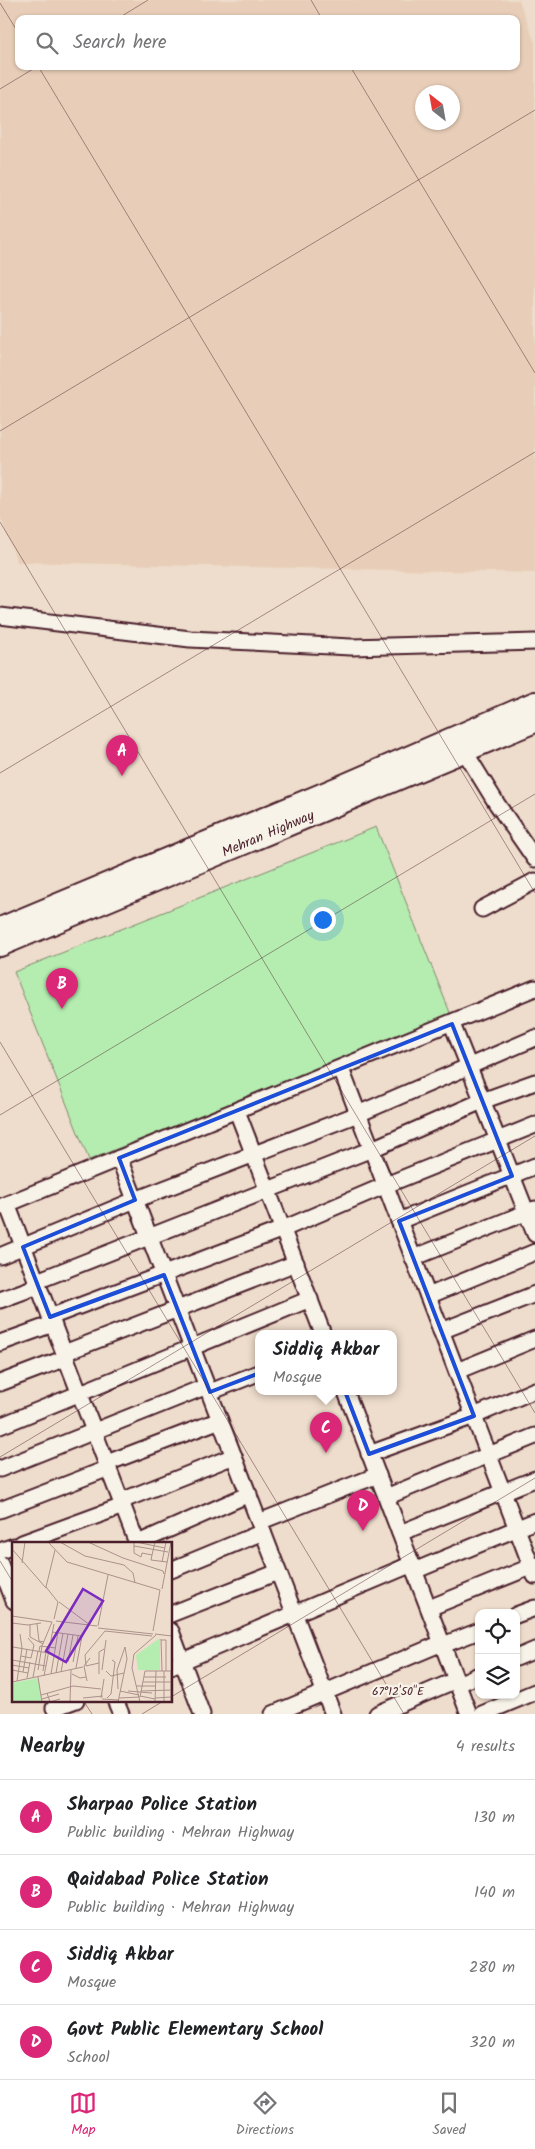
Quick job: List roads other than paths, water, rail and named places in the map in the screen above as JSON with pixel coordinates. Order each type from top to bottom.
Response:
[{"type":"main road","points":[[0,928],[535,702]]},
{"type":"main road","name":"Mehran Highway","points":[[0,946],[535,722]]},
{"type":"street","points":[[0,616],[190,639],[351,647],[535,642]]},
{"type":"street","points":[[465,752],[497,804],[535,859]]},
{"type":"street","points":[[482,910],[535,881]]},
{"type":"street","points":[[137,1542],[23,1247],[4,1206],[452,1024],[535,988]]},
{"type":"street","points":[[452,1024],[512,1176],[531,1211],[535,1234]]},
{"type":"street","points":[[0,1256],[253,1153],[358,1114],[535,1038]]},
{"type":"street","points":[[341,1069],[534,1570],[429,1608]]},
{"type":"street","points":[[0,1300],[372,1149],[482,1101],[535,1082]]},
{"type":"street","points":[[237,1111],[322,1330]]},
{"type":"street","points":[[0,1343],[164,1275],[283,1230],[386,1185],[535,1125]]},
{"type":"street","points":[[119,1158],[333,1714]]},
{"type":"street","points":[[399,1221],[535,1166]]},
{"type":"street","points":[[413,1258],[531,1211]]},
{"type":"street","points":[[428,1296],[535,1252]]},
{"type":"street","points":[[0,1383],[177,1309],[296,1263]]},
{"type":"street","points":[[441,1331],[535,1294]]},
{"type":"street","points":[[0,1426],[310,1299]]},
{"type":"street","points":[[457,1371],[535,1339]]},
{"type":"street","points":[[0,1469],[94,1430],[208,1389],[255,1375]]},
{"type":"street","points":[[369,1454],[474,1416],[535,1390]]},
{"type":"street","points":[[347,1395],[469,1714]]},
{"type":"street","points":[[0,1510],[220,1420]]},
{"type":"street","points":[[386,1497],[535,1436]]},
{"type":"street","points":[[24,1542],[234,1456]]},
{"type":"street","points":[[172,1570],[261,1527],[378,1475]]},
{"type":"street","points":[[400,1533],[535,1479]]},
{"type":"street","points":[[139,1542],[249,1494]]},
{"type":"street","points":[[177,1664],[294,1614],[535,1522]]},
{"type":"street","points":[[0,1551],[12,1547]]},
{"type":"street","points":[[0,1564],[9,1593]]},
{"type":"street","points":[[172,1614],[278,1572]]},
{"type":"street","points":[[520,1614],[535,1608]]},
{"type":"street","points":[[273,1714],[442,1644],[475,1632]]},
{"type":"street","points":[[172,1636],[177,1664],[202,1714]]},
{"type":"street","points":[[520,1656],[535,1650]]},
{"type":"street","points":[[377,1714],[475,1676]]},
{"type":"street","points":[[482,1714],[517,1707],[535,1692]]},
{"type":"street","points":[[54,1707],[70,1702]]},
{"type":"street","points":[[117,1702],[121,1714]]},
{"type":"place","name":"Sharpao Police Station","points":[[122,776]]},
{"type":"place","name":"Qaidabad Police Station","points":[[62,1009]]},
{"type":"place","name":"Siddiq Akbar","points":[[326,1453]]},
{"type":"place","name":"Govt Public Elementary School","points":[[363,1531]]}]
